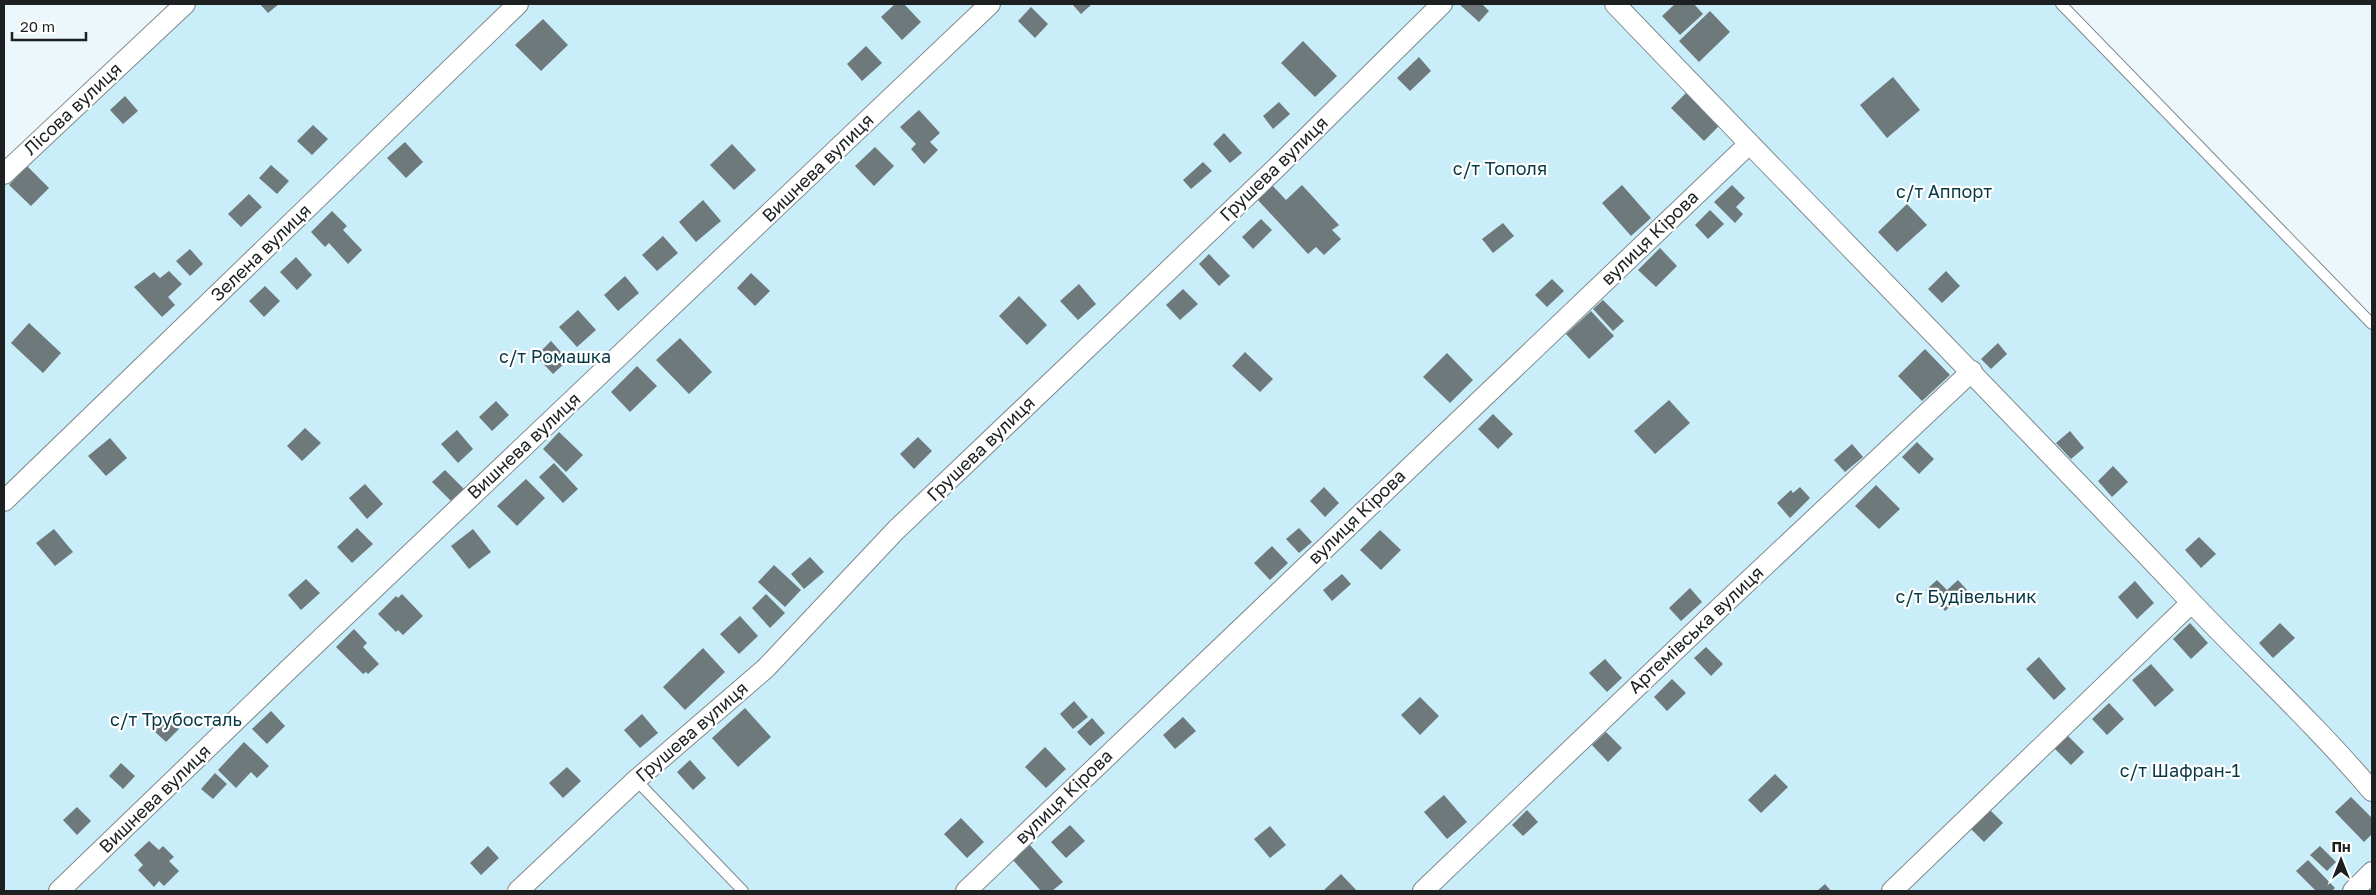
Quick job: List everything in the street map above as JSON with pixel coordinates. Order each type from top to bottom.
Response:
[{"type":"street","name":"Лісова вулиця","points":[[4,174],[185,4]]},
{"type":"street","name":"Зелена вулиця","points":[[4,502],[518,4]]},
{"type":"street","name":"Вишнева вулиця","points":[[60,891],[286,672],[990,4]]},
{"type":"street","name":"Грушева вулиця","points":[[518,891],[636,780],[766,668],[896,530],[1268,176],[1442,4]]},
{"type":"street","points":[[1615,4],[1749,144],[1972,371],[2191,603],[2330,741],[2372,791]]},
{"type":"street","name":"вулиця Кірова","points":[[966,891],[1749,144]]},
{"type":"street","name":"Артемівська вулиця","points":[[1422,891],[1972,371]]},
{"type":"street","points":[[1892,891],[2191,603]]},
{"type":"street","points":[[2353,891],[2372,872]]},
{"type":"lane","points":[[2061,4],[2372,324]]},
{"type":"lane","points":[[636,780],[743,891]]},
{"type":"green space","points":[[175,4],[2062,4],[2372,321],[2372,891],[4,891],[4,162]]},
{"type":"building","points":[[260,4],[279,4],[268,13]]},
{"type":"building","points":[[895,4],[904,4],[921,22],[902,40],[881,17]]},
{"type":"building","points":[[1072,4],[1092,4],[1081,14]]},
{"type":"building","points":[[1459,4],[1482,4],[1489,11],[1479,22]]},
{"type":"building","points":[[1675,4],[1694,4],[1703,14],[1680,35],[1662,16]]},
{"type":"building","points":[[1031,7],[1048,24],[1035,38],[1018,21]]},
{"type":"building","points":[[1710,11],[1730,32],[1699,62],[1679,41]]},
{"type":"building","points":[[543,19],[568,45],[541,71],[515,45]]},
{"type":"building","points":[[1303,41],[1337,76],[1315,97],[1281,63]]},
{"type":"building","points":[[866,46],[882,63],[862,81],[847,64]]},
{"type":"building","points":[[1419,57],[1431,71],[1410,91],[1397,78]]},
{"type":"building","points":[[1893,77],[1920,110],[1887,138],[1860,105]]},
{"type":"building","points":[[1690,89],[1719,126],[1704,141],[1671,108]]},
{"type":"building","points":[[125,96],[138,111],[123,124],[110,110]]},
{"type":"building","points":[[1279,102],[1290,114],[1273,129],[1263,116]]},
{"type":"building","points":[[919,110],[940,133],[930,142],[938,150],[924,164],[911,149],[916,144],[900,127]]},
{"type":"building","points":[[313,125],[328,139],[312,155],[297,141]]},
{"type":"building","points":[[1224,133],[1242,153],[1230,163],[1213,144]]},
{"type":"building","points":[[405,142],[423,162],[406,178],[387,158]]},
{"type":"building","points":[[732,144],[756,170],[734,190],[710,165]]},
{"type":"building","points":[[875,147],[894,166],[874,186],[855,166]]},
{"type":"building","points":[[1203,162],[1212,171],[1191,189],[1183,180]]},
{"type":"building","points":[[271,165],[289,181],[277,194],[259,178]]},
{"type":"building","points":[[27,166],[49,188],[31,206],[9,185]]},
{"type":"building","points":[[1271,184],[1286,200],[1302,185],[1339,225],[1332,230],[1341,239],[1324,255],[1316,247],[1308,254],[1256,198]]},
{"type":"building","points":[[1622,185],[1651,218],[1631,236],[1602,203]]},
{"type":"building","points":[[1732,185],[1745,198],[1736,207],[1743,214],[1735,223],[1714,202]]},
{"type":"building","points":[[249,194],[262,207],[241,227],[228,214]]},
{"type":"building","points":[[703,200],[721,221],[696,242],[679,222]]},
{"type":"building","points":[[1907,204],[1927,225],[1897,252],[1878,232]]},
{"type":"building","points":[[1710,210],[1724,224],[1708,239],[1695,225]]},
{"type":"building","points":[[332,211],[347,226],[343,230],[362,250],[348,264],[329,243],[325,247],[311,232]]},
{"type":"building","points":[[1261,219],[1272,230],[1253,249],[1242,237]]},
{"type":"building","points":[[1503,223],[1514,236],[1493,253],[1482,239]]},
{"type":"building","points":[[663,236],[678,253],[657,271],[642,255]]},
{"type":"building","points":[[1660,248],[1677,266],[1656,287],[1638,270]]},
{"type":"building","points":[[190,249],[203,264],[190,276],[176,261]]},
{"type":"building","points":[[1209,254],[1230,276],[1219,286],[1199,264]]},
{"type":"building","points":[[296,257],[312,275],[297,290],[280,272]]},
{"type":"building","points":[[169,271],[182,284],[168,297],[175,305],[162,317],[134,287],[154,272],[160,278]]},
{"type":"building","points":[[1946,271],[1960,286],[1942,303],[1928,289]]},
{"type":"building","points":[[751,273],[770,291],[755,306],[737,288]]},
{"type":"building","points":[[625,276],[639,293],[618,311],[604,295]]},
{"type":"building","points":[[1552,279],[1564,291],[1547,307],[1535,295]]},
{"type":"building","points":[[1079,284],[1096,304],[1078,320],[1060,301]]},
{"type":"building","points":[[265,286],[280,301],[264,317],[249,301]]},
{"type":"building","points":[[1183,289],[1198,304],[1180,320],[1166,305]]},
{"type":"building","points":[[1019,296],[1047,325],[1027,345],[999,316]]},
{"type":"building","points":[[1603,300],[1624,321],[1613,331],[1593,309]]},
{"type":"building","points":[[578,310],[596,330],[577,347],[559,327]]},
{"type":"building","points":[[1591,311],[1614,336],[1589,359],[1566,334]]},
{"type":"building","points":[[29,323],[61,353],[43,373],[11,343]]},
{"type":"building","points":[[680,338],[712,372],[689,394],[656,360]]},
{"type":"building","points":[[551,341],[568,360],[553,374],[536,356]]},
{"type":"building","points":[[1998,343],[2007,354],[1991,369],[1981,359]]},
{"type":"building","points":[[1925,349],[1950,375],[1922,401],[1898,376]]},
{"type":"building","points":[[1245,352],[1273,379],[1260,392],[1232,366]]},
{"type":"building","points":[[1447,353],[1473,380],[1450,403],[1423,377]]},
{"type":"building","points":[[637,366],[657,386],[630,412],[611,392]]},
{"type":"building","points":[[1669,400],[1690,423],[1655,454],[1634,431]]},
{"type":"building","points":[[496,401],[509,415],[492,431],[479,417]]},
{"type":"building","points":[[1493,414],[1513,434],[1498,449],[1478,429]]},
{"type":"building","points":[[305,428],[321,443],[302,461],[287,446]]},
{"type":"building","points":[[457,430],[473,449],[458,463],[441,444]]},
{"type":"building","points":[[2070,431],[2084,448],[2071,459],[2056,443]]},
{"type":"building","points":[[559,432],[583,455],[566,472],[543,449]]},
{"type":"building","points":[[918,437],[932,451],[914,469],[900,454]]},
{"type":"building","points":[[110,438],[127,458],[106,476],[88,456]]},
{"type":"building","points":[[1917,442],[1934,459],[1919,474],[1902,457]]},
{"type":"building","points":[[1852,444],[1863,457],[1845,472],[1834,460]]},
{"type":"building","points":[[554,463],[578,489],[563,503],[539,477]]},
{"type":"building","points":[[2113,466],[2128,482],[2112,497],[2098,481]]},
{"type":"building","points":[[445,470],[465,490],[453,503],[432,482]]},
{"type":"building","points":[[526,479],[545,498],[517,526],[497,506]]},
{"type":"building","points":[[365,484],[383,504],[367,519],[349,498]]},
{"type":"building","points":[[1876,485],[1900,509],[1879,529],[1855,506]]},
{"type":"building","points":[[1324,487],[1339,503],[1325,517],[1310,501]]},
{"type":"building","points":[[1800,487],[1810,498],[1790,518],[1777,503],[1791,490],[1793,493]]},
{"type":"building","points":[[357,528],[373,544],[352,563],[337,547]]},
{"type":"building","points":[[1299,528],[1312,542],[1299,553],[1286,539]]},
{"type":"building","points":[[54,529],[73,552],[55,566],[36,543]]},
{"type":"building","points":[[473,529],[491,552],[469,569],[451,546]]},
{"type":"building","points":[[1380,530],[1401,550],[1381,570],[1360,550]]},
{"type":"building","points":[[2199,537],[2216,554],[2201,568],[2185,550]]},
{"type":"building","points":[[1272,546],[1288,563],[1270,580],[1254,563]]},
{"type":"building","points":[[810,557],[824,572],[804,589],[791,574]]},
{"type":"building","points":[[774,565],[801,590],[785,607],[758,582]]},
{"type":"building","points":[[1342,574],[1351,584],[1332,601],[1323,590]]},
{"type":"building","points":[[306,579],[320,593],[301,610],[288,595]]},
{"type":"building","points":[[1937,580],[1947,590],[1958,580],[1967,590],[1945,611],[1926,590]]},
{"type":"building","points":[[2135,581],[2154,603],[2137,619],[2118,597]]},
{"type":"building","points":[[1690,588],[1702,602],[1681,621],[1669,608]]},
{"type":"building","points":[[402,594],[423,616],[403,635],[398,630],[396,632],[378,614],[396,596],[398,598]]},
{"type":"building","points":[[766,594],[785,613],[770,628],[752,608]]},
{"type":"building","points":[[740,616],[758,636],[739,654],[720,634]]},
{"type":"building","points":[[2190,623],[2208,643],[2191,659],[2173,639]]},
{"type":"building","points":[[2280,623],[2295,638],[2273,658],[2259,643]]},
{"type":"building","points":[[354,629],[367,643],[363,647],[379,664],[368,674],[366,672],[363,674],[336,647]]},
{"type":"building","points":[[1706,647],[1723,664],[1711,676],[1694,658]]},
{"type":"building","points":[[703,648],[725,672],[685,710],[663,687]]},
{"type":"building","points":[[2039,657],[2066,689],[2054,700],[2026,669]]},
{"type":"building","points":[[1605,659],[1622,678],[1607,692],[1589,673]]},
{"type":"building","points":[[2151,664],[2174,690],[2155,707],[2132,680]]},
{"type":"building","points":[[1672,679],[1686,693],[1667,711],[1654,697]]},
{"type":"building","points":[[1420,697],[1439,716],[1420,735],[1401,715]]},
{"type":"building","points":[[1074,701],[1088,717],[1073,729],[1060,714]]},
{"type":"building","points":[[2109,703],[2124,719],[2107,735],[2092,719]]},
{"type":"building","points":[[745,708],[771,737],[738,767],[712,738]]},
{"type":"building","points":[[271,711],[285,726],[267,744],[252,729]]},
{"type":"building","points":[[642,714],[658,733],[640,748],[624,730]]},
{"type":"building","points":[[166,716],[179,729],[166,742],[153,730]]},
{"type":"building","points":[[1183,717],[1196,731],[1175,749],[1163,735]]},
{"type":"building","points":[[1092,718],[1105,733],[1090,746],[1077,732]]},
{"type":"building","points":[[1606,732],[1622,748],[1608,762],[1592,745]]},
{"type":"building","points":[[2066,734],[2084,752],[2071,765],[2053,747]]},
{"type":"building","points":[[244,742],[269,766],[257,778],[251,772],[236,788],[218,770]]},
{"type":"building","points":[[1045,747],[1066,769],[1046,788],[1025,767]]},
{"type":"building","points":[[690,760],[706,778],[693,790],[677,772]]},
{"type":"building","points":[[121,763],[135,776],[123,789],[109,776]]},
{"type":"building","points":[[567,767],[581,781],[563,798],[549,783]]},
{"type":"building","points":[[215,773],[227,784],[213,799],[201,789]]},
{"type":"building","points":[[1775,774],[1788,787],[1761,813],[1748,800]]},
{"type":"building","points":[[1444,795],[1467,822],[1447,839],[1424,812]]},
{"type":"building","points":[[2351,797],[2372,818],[2372,834],[2364,842],[2335,812]]},
{"type":"building","points":[[77,807],[91,821],[77,835],[63,820]]},
{"type":"building","points":[[1989,809],[2003,823],[1984,842],[1970,828]]},
{"type":"building","points":[[1527,810],[1538,822],[1523,836],[1512,825]]},
{"type":"building","points":[[961,818],[984,842],[967,858],[944,834]]},
{"type":"building","points":[[1070,825],[1085,841],[1066,858],[1051,842]]},
{"type":"building","points":[[1270,826],[1286,845],[1270,858],[1254,839]]},
{"type":"building","points":[[149,841],[159,850],[163,846],[174,857],[169,861],[179,871],[164,886],[159,881],[154,887],[138,870],[143,865],[134,855]]},
{"type":"building","points":[[1029,844],[1063,882],[1052,891],[1041,891],[1012,859]]},
{"type":"building","points":[[488,846],[499,858],[481,875],[470,863]]},
{"type":"building","points":[[2320,846],[2336,862],[2327,871],[2310,855]]},
{"type":"building","points":[[2308,860],[2335,888],[2332,891],[2316,891],[2296,871]]},
{"type":"building","points":[[1341,874],[1357,891],[1323,891]]},
{"type":"building","points":[[1825,884],[1831,891],[1817,891]]},
{"type":"park label","name":"с/т Тополя","points":[[1500,169]]},
{"type":"park label","name":"с/т Аппорт","points":[[1944,192]]},
{"type":"park label","name":"с/т Ромашка","points":[[555,357]]},
{"type":"park label","name":"с/т Будівельник","points":[[1966,597]]},
{"type":"park label","name":"с/т Трубосталь","points":[[176,720]]},
{"type":"park label","name":"с/т Шафран-1","points":[[2180,771]]}]
